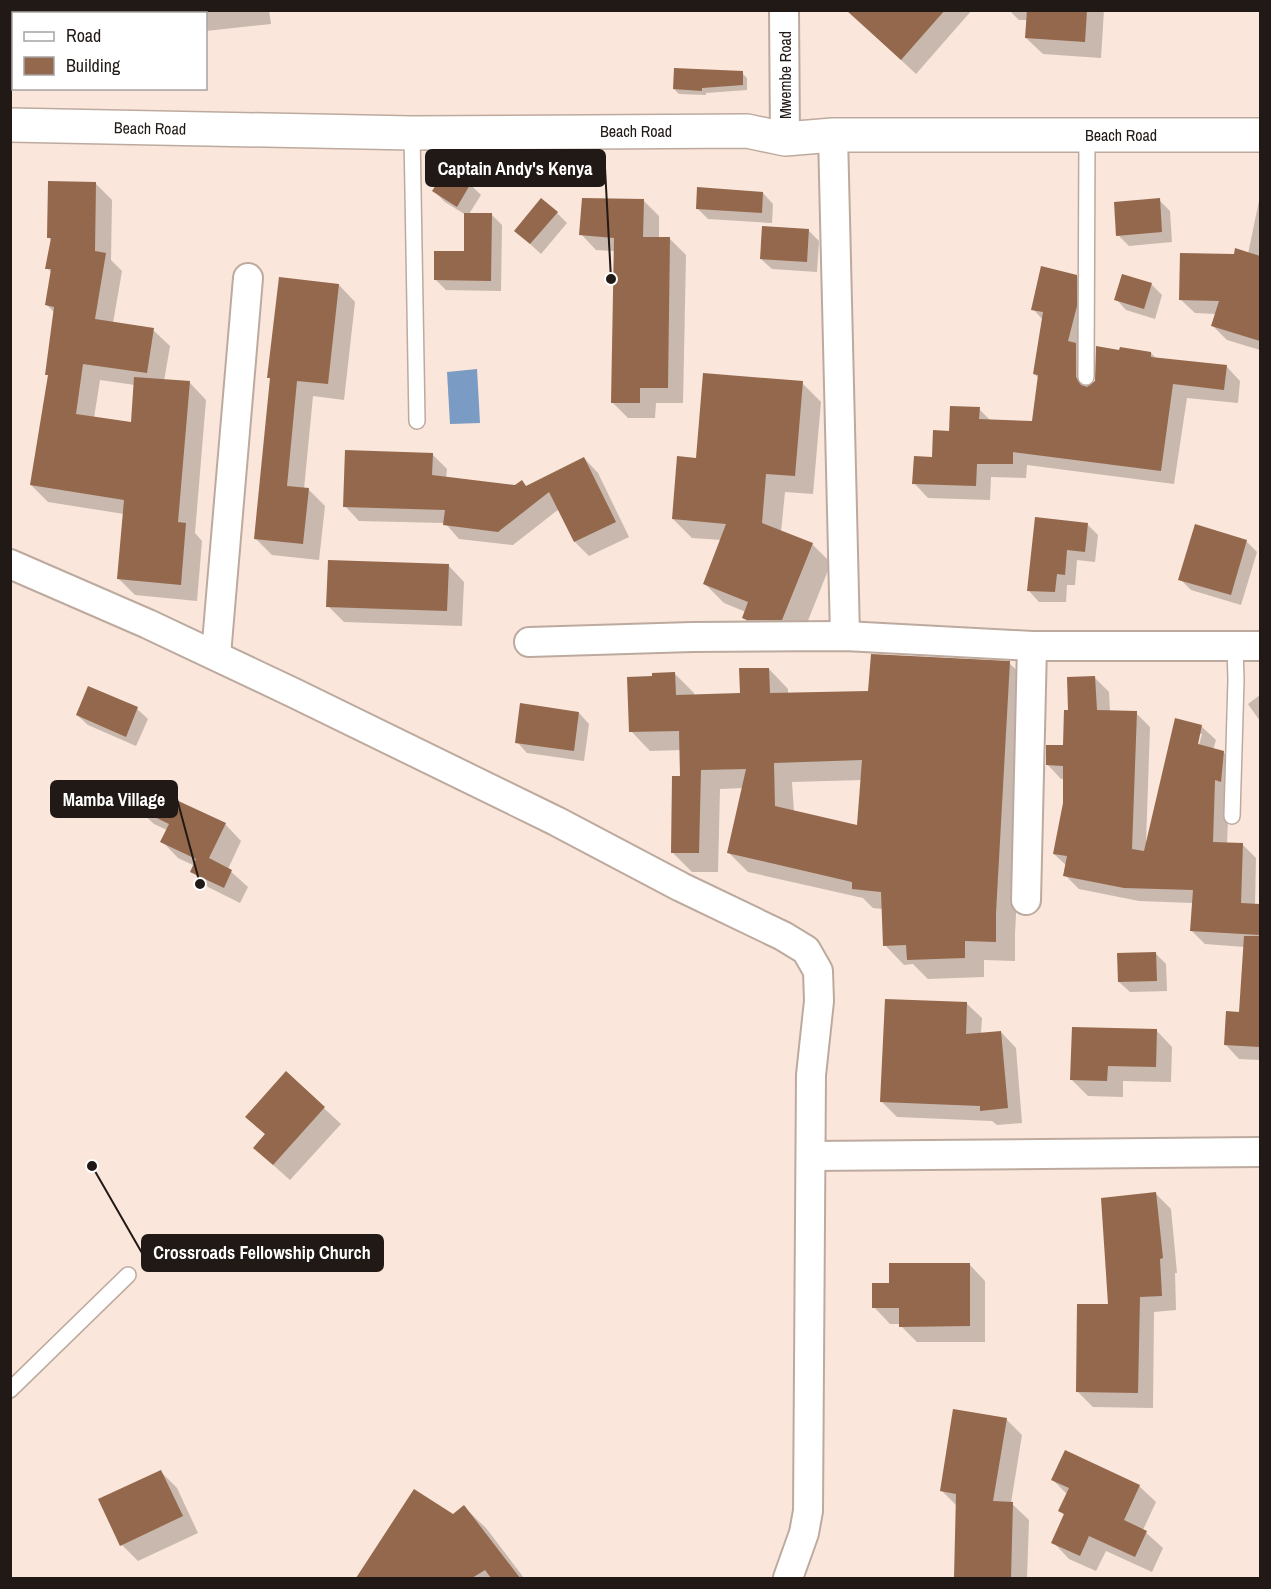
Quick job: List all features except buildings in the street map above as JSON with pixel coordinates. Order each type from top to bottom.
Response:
[{"type":"main road","name":"Beach Road","points":[[10,125],[412,133],[747,131],[785,139],[833,135],[1260,135]]},
{"type":"street","name":"Mwembe Road","points":[[784,10],[785,139]]},
{"type":"street","points":[[833,135],[845,636]]},
{"type":"street","points":[[216,655],[248,278]]},
{"type":"street","points":[[10,564],[216,655],[556,821],[807,950],[818,971],[819,1001],[811,1075],[808,1511],[804,1533],[788,1578]]},
{"type":"street","points":[[529,642],[845,636],[1032,646],[1248,646]]},
{"type":"street","points":[[1026,900],[1032,646]]},
{"type":"street","points":[[811,1156],[1260,1152]]},
{"type":"lane","points":[[412,133],[417,422]]},
{"type":"lane","points":[[1086,377],[1087,135]]},
{"type":"lane","points":[[1232,816],[1236,680],[1248,646]]},
{"type":"lane","points":[[10,1390],[128,1275]]},
{"type":"water","points":[[477,369],[480,423],[450,424],[447,372]]},
{"type":"place","name":"Captain Andy's Kenya","points":[[611,279]]},
{"type":"place","name":"Mamba Village","points":[[200,884]]},
{"type":"place","name":"Crossroads Fellowship Church","points":[[92,1166]]}]
